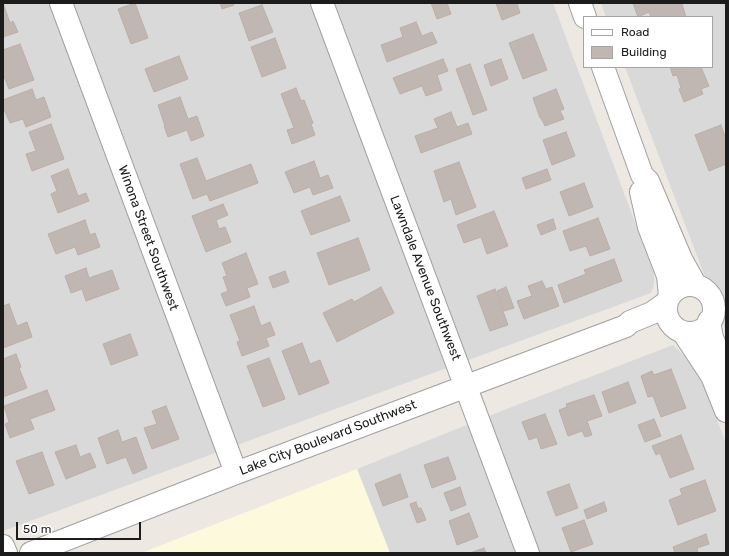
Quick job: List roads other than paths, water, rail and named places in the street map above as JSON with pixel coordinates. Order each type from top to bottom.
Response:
[{"type":"street","name":"Winona Street Southwest","points":[[61,3],[236,473]]},
{"type":"street","name":"Lawndale Avenue Southwest","points":[[322,3],[528,553]]},
{"type":"street","points":[[580,3],[585,16]]},
{"type":"street","points":[[603,68],[642,175],[648,182],[680,259],[700,287],[709,295],[717,310],[712,338],[726,370]]},
{"type":"street","points":[[642,175],[640,185],[649,227],[666,271],[670,287],[667,316],[702,358],[712,376],[726,411]]},
{"type":"street","points":[[668,300],[675,290],[688,285],[700,287],[726,286]]},
{"type":"street","name":"Lake City Boulevard Southwest","points":[[31,553],[236,473],[626,326],[630,322],[652,313],[668,300]]},
{"type":"street","points":[[680,330],[692,332],[699,330],[705,326],[717,310]]},
{"type":"street","name":"Lake City Boulevard Southwest","points":[[626,326],[632,328],[652,326],[680,330]]},
{"type":"street","points":[[3,546],[6,553]]}]
